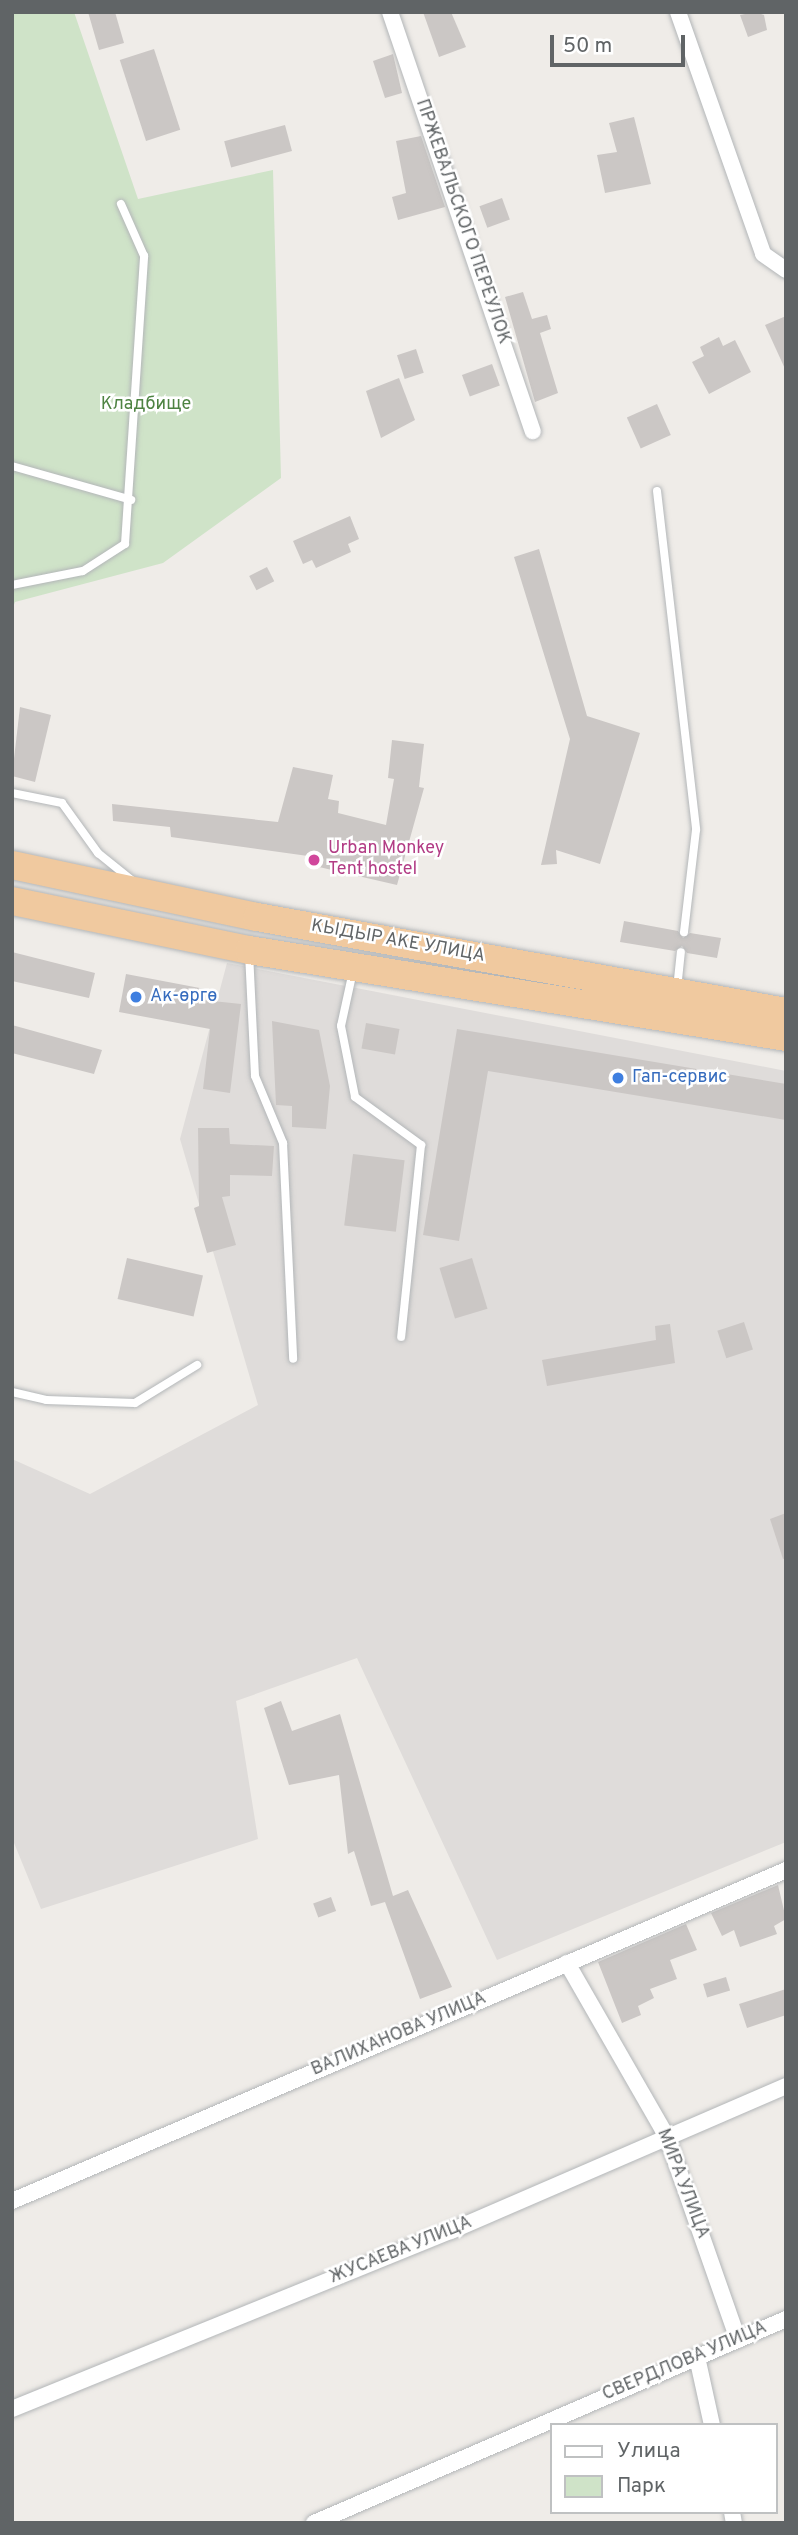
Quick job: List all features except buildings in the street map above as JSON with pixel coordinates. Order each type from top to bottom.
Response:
[{"type":"highway","name":"КЫДЫР АКЕ УЛИЦА","points":[[12,865],[257,917],[786,1012]]},
{"type":"highway","name":"КЫДЫР АКЕ УЛИЦА","points":[[12,901],[249,950],[786,1037]]},
{"type":"highway","points":[[249,950],[257,917]]},
{"type":"street","name":"ПРЖЕВАЛЬСКОГО ПЕРЕУЛОК","points":[[390,12],[533,431]]},
{"type":"street","points":[[678,12],[762,254],[786,271]]},
{"type":"street","name":"ВАЛИХАНОВА УЛИЦА","points":[[12,2201],[786,1870]]},
{"type":"street","name":"МИРА УЛИЦА","points":[[567,1964],[667,2137],[737,2340]]},
{"type":"street","name":"ЖУСАЕВА УЛИЦА","points":[[12,2409],[786,2086]]},
{"type":"street","name":"СВЕРДЛОВА УЛИЦА","points":[[314,2523],[786,2319]]},
{"type":"street","points":[[697,2357],[712,2423]]},
{"type":"lane","points":[[12,586],[83,571],[125,544],[131,500],[144,256],[121,204]]},
{"type":"lane","points":[[12,466],[131,500]]},
{"type":"lane","points":[[657,491],[696,831],[684,932]]},
{"type":"lane","points":[[12,793],[62,803],[98,853],[150,894]]},
{"type":"lane","points":[[249,950],[255,1076],[283,1143],[293,1359]]},
{"type":"lane","points":[[676,992],[681,952]]},
{"type":"lane","points":[[354,968],[341,1026],[355,1097],[421,1145],[401,1337]]},
{"type":"lane","points":[[12,1392],[46,1400],[135,1403],[197,1365]]},
{"type":"shaded area","points":[[227,963],[786,1071],[786,1842],[497,1960],[357,1658],[236,1701],[258,1839],[41,1909],[12,1838],[12,1459],[90,1494],[258,1405],[180,1139]]},
{"type":"green space","name":"Кладбище","points":[[12,12],[74,12],[138,199],[273,170],[281,478],[163,563],[15,602],[12,610]]},
{"type":"place","name":"Urban Monkey Tent hostel","points":[[314,860]]},
{"type":"place","name":"Ак-өргө","points":[[136,997]]},
{"type":"place","name":"Гап-сервис","points":[[618,1078]]}]
